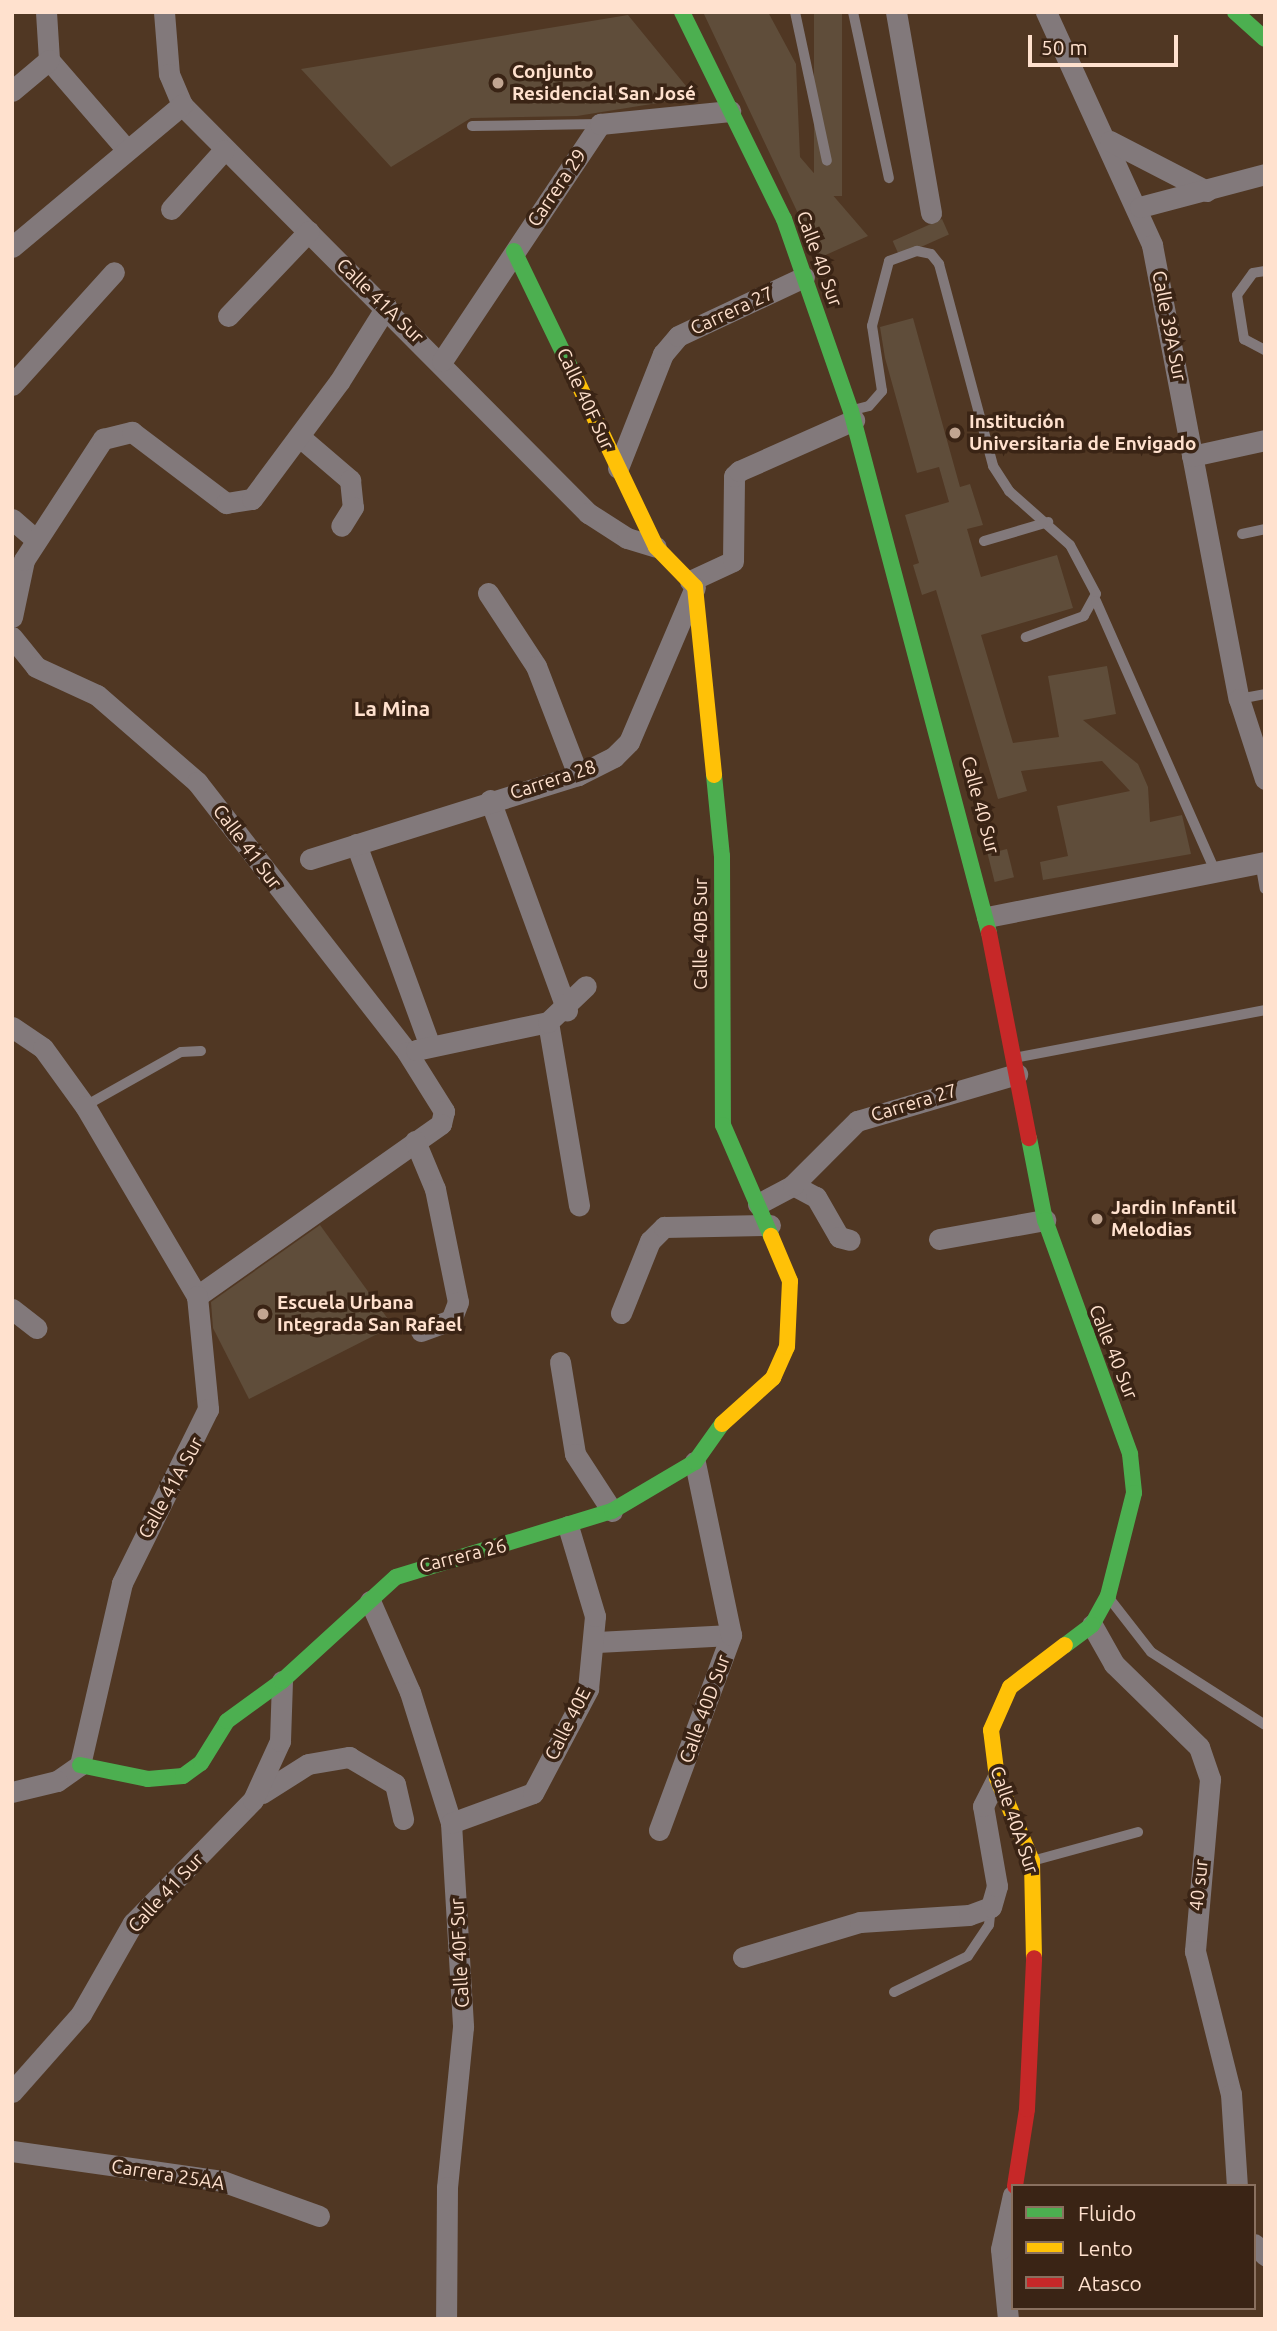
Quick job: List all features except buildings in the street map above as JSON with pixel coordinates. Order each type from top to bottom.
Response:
[{"type":"street","points":[[46,12],[49,60],[127,150]]},
{"type":"street","name":"Calle 41A Sur","points":[[164,12],[169,74],[183,105],[224,150],[442,361],[594,518],[656,547]]},
{"type":"street","name":"Calle 40 Sur","points":[[682,12],[730,111],[804,277],[852,416],[987,916],[1045,1220],[1130,1454],[1134,1493],[1108,1596],[1092,1625]]},
{"type":"street","points":[[896,12],[931,213]]},
{"type":"street","name":"Calle 39A Sur","points":[[1046,12],[1140,207],[1162,282],[1239,699],[1257,739],[1265,779]]},
{"type":"street","points":[[1235,12],[1265,39]]},
{"type":"street","points":[[12,91],[49,60]]},
{"type":"street","points":[[12,247],[183,105]]},
{"type":"street","points":[[600,124],[730,111]]},
{"type":"street","name":"Carrera 29","points":[[442,361],[600,124]]},
{"type":"street","points":[[1110,141],[1207,191]]},
{"type":"street","points":[[170,209],[224,150]]},
{"type":"street","points":[[1140,207],[1265,174]]},
{"type":"street","points":[[228,316],[309,231]]},
{"type":"street","name":"Calle 40F Sur","points":[[514,251],[656,547]]},
{"type":"street","points":[[12,385],[114,272]]},
{"type":"street","name":"Carrera 27","points":[[618,468],[663,354],[678,335],[804,277]]},
{"type":"street","points":[[12,617],[35,539],[103,439],[120,431],[175,460],[226,503],[252,499],[301,438],[386,307]]},
{"type":"street","points":[[656,547],[693,584],[733,561],[739,471],[852,416]]},
{"type":"street","points":[[301,438],[350,480],[353,507],[341,526]]},
{"type":"street","points":[[1192,456],[1265,440]]},
{"type":"street","points":[[12,519],[35,539]]},
{"type":"street","name":"Carrera 28","points":[[310,859],[490,800],[578,775],[629,742],[693,584]]},
{"type":"street","name":"Calle 40B Sur","points":[[693,584],[722,856],[723,1125],[770,1225],[790,1281],[792,1323]]},
{"type":"street","points":[[488,593],[536,666],[578,775]]},
{"type":"street","name":"Calle 41 Sur","points":[[13,640],[36,667],[96,695],[197,782],[408,1052],[438,1097],[441,1124],[415,1141]]},
{"type":"street","points":[[490,800],[567,1010]]},
{"type":"street","points":[[356,844],[430,1046]]},
{"type":"street","points":[[987,916],[1262,862]]},
{"type":"street","points":[[408,1052],[548,1022],[567,1010],[586,986]]},
{"type":"street","points":[[548,1022],[579,1205]]},
{"type":"street","name":"Calle 41A Sur","points":[[12,1027],[43,1048],[85,1105],[197,1296],[207,1421],[122,1583],[80,1765]]},
{"type":"street","name":"Carrera 27","points":[[758,1204],[793,1185],[857,1121],[1015,1066]]},
{"type":"street","points":[[197,1296],[415,1141],[435,1189],[458,1302],[451,1320],[421,1331]]},
{"type":"street","points":[[793,1185],[816,1197],[839,1237],[850,1240]]},
{"type":"street","points":[[939,1239],[1045,1220]]},
{"type":"street","points":[[621,1314],[650,1241],[664,1227],[770,1225]]},
{"type":"street","points":[[12,1309],[36,1328]]},
{"type":"street","name":"Carrera 26","points":[[80,1765],[148,1779],[183,1776],[201,1763],[227,1721],[282,1681],[370,1601],[421,1565],[568,1526],[612,1511],[695,1462],[714,1431],[773,1378],[792,1323]]},
{"type":"street","points":[[559,1362],[575,1454],[612,1511]]},
{"type":"street","name":"Calle 40D Sur","points":[[659,1830],[731,1635],[695,1462]]},
{"type":"street","name":"Calle 40E","points":[[451,1823],[533,1793],[584,1698],[597,1642],[568,1526]]},
{"type":"street","name":"Calle 40F Sur","points":[[370,1601],[411,1692],[451,1823],[463,2027],[447,2187],[446,2319]]},
{"type":"street","name":"Calle 40A Sur","points":[[1015,2184],[1038,1940],[1032,1861],[997,1778],[991,1730],[1010,1687],[1092,1625]]},
{"type":"street","name":"40 sur","points":[[1092,1625],[1114,1664],[1199,1747],[1210,1779],[1195,1951],[1231,2094],[1237,2184]]},
{"type":"street","points":[[597,1642],[731,1635]]},
{"type":"street","name":"Calle 41 Sur","points":[[12,2092],[80,2014],[133,1923],[254,1800],[280,1741],[282,1681]]},
{"type":"street","points":[[254,1800],[288,1773],[349,1757],[395,1784],[403,1819]]},
{"type":"street","points":[[12,1792],[57,1781],[80,1765]]},
{"type":"street","points":[[743,1957],[860,1922],[969,1915],[991,1907],[997,1885],[983,1806],[997,1778]]},
{"type":"street","name":"Carrera 25AA","points":[[12,2151],[222,2181],[318,2216]]},
{"type":"street","points":[[1007,2319],[1001,2249],[1011,2204]]},
{"type":"lane","points":[[795,12],[827,161]]},
{"type":"lane","points":[[853,12],[889,178]]},
{"type":"lane","points":[[472,126],[600,124]]},
{"type":"lane","points":[[852,416],[870,406],[882,391],[872,326],[889,261],[917,251],[931,254],[939,264],[988,455],[1009,491],[1048,522],[1070,545],[1215,872]]},
{"type":"lane","points":[[1265,271],[1253,273],[1237,295],[1244,338],[1265,350]]},
{"type":"lane","points":[[984,541],[1048,522]]},
{"type":"lane","points":[[1242,534],[1265,529]]},
{"type":"lane","points":[[1026,637],[1084,616],[1096,600]]},
{"type":"lane","points":[[1239,699],[1265,694]]},
{"type":"lane","points":[[1262,862],[1265,889]]},
{"type":"lane","points":[[1015,1066],[1265,1010]]},
{"type":"lane","points":[[85,1105],[181,1052],[201,1051]]},
{"type":"lane","points":[[1108,1596],[1151,1652],[1265,1725]]},
{"type":"lane","points":[[1032,1861],[1138,1832]]},
{"type":"lane","points":[[894,1992],[968,1956],[985,1933],[991,1907]]},
{"type":"traffic: fast","points":[[682,12],[784,219],[851,411],[989,933]]},
{"type":"traffic: fast","points":[[1235,12],[1265,39]]},
{"type":"traffic: fast","points":[[514,251],[575,377]]},
{"type":"traffic: fast","points":[[714,775],[722,856],[723,1125],[771,1236]]},
{"type":"traffic: fast","points":[[1029,1138],[1045,1220],[1130,1454],[1134,1493],[1108,1596],[1092,1625],[1065,1645]]},
{"type":"traffic: fast","points":[[80,1765],[148,1779],[183,1776],[201,1763],[227,1721],[282,1681],[396,1577],[612,1511],[695,1462],[722,1424]]},
{"type":"traffic: slow","points":[[575,377],[656,547],[695,587],[714,775]]},
{"type":"traffic: slow","points":[[722,1424],[773,1378],[787,1347],[790,1281],[771,1236]]},
{"type":"traffic: slow","points":[[1034,1958],[1032,1861],[997,1778],[991,1730],[1010,1687],[1065,1645]]},
{"type":"traffic: jam","points":[[989,933],[1029,1138]]},
{"type":"traffic: jam","points":[[1015,2184],[1027,2109],[1034,1958]]},
{"type":"place","name":"Conjunto Residencial San José","points":[[498,83]]},
{"type":"place","name":"Institución Universitaria de Envigado","points":[[955,433]]},
{"type":"place","name":"Jardin Infantil Melodias","points":[[1097,1219]]},
{"type":"place","name":"Escuela Urbana Integrada San Rafael","points":[[263,1314]]},
{"type":"district","name":"La Mina","points":[[392,708]]}]
